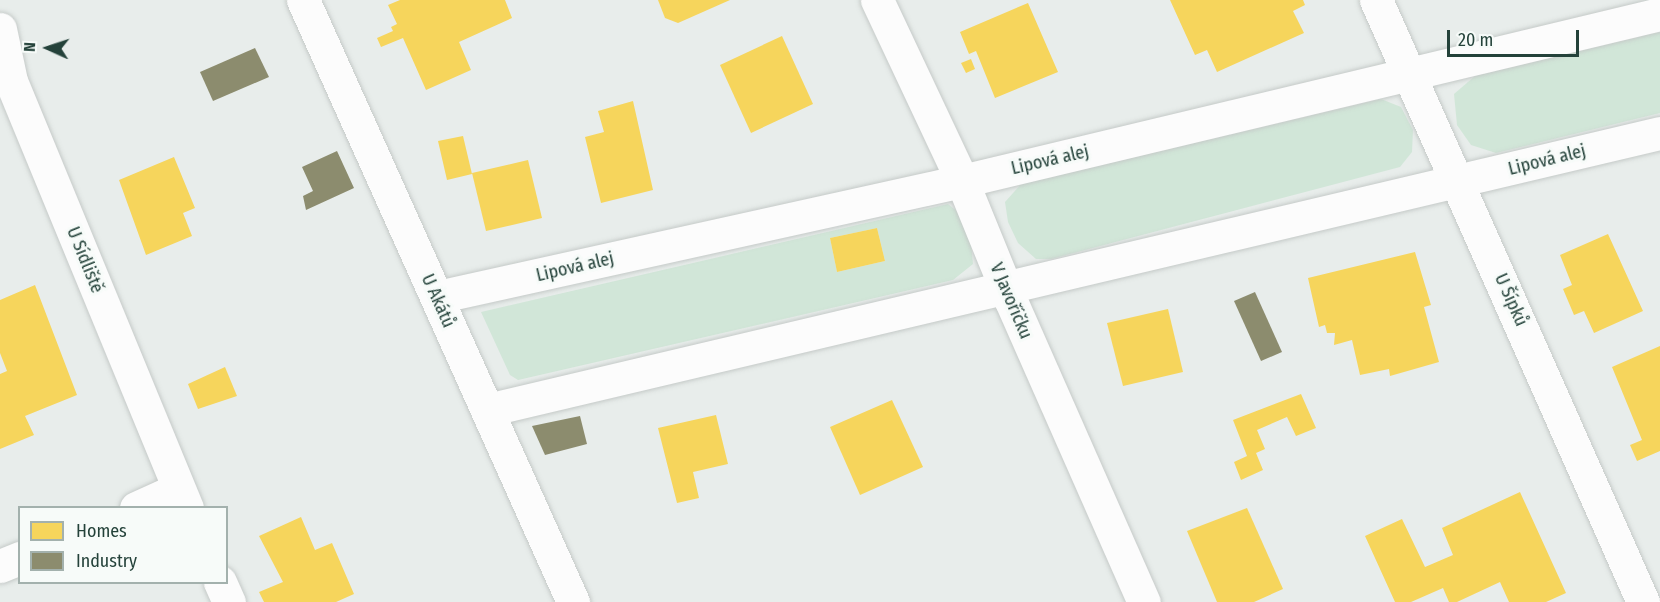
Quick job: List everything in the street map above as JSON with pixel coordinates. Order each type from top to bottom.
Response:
[{"type":"street","name":"U Akátů","points":[[303,0],[573,602]]},
{"type":"street","name":"V Javoříčku","points":[[877,0],[962,181],[1004,286],[1144,602]]},
{"type":"street","name":"U Šípků","points":[[1376,0],[1408,75],[1459,182],[1643,602]]},
{"type":"street","name":"Lipová alej","points":[[437,297],[962,181],[1660,14]]},
{"type":"street","name":"U Sídliště","points":[[0,28],[12,81],[182,498],[141,506]]},
{"type":"street","name":"Lipová alej","points":[[487,410],[1004,286],[1459,182],[1660,133]]},
{"type":"street","points":[[0,566],[18,559]]},
{"type":"street","points":[[221,584],[229,602]]},
{"type":"green space","points":[[1660,32],[1660,113],[1496,153],[1471,145],[1457,125],[1454,94],[1475,76]]},
{"type":"green space","points":[[1381,99],[1401,107],[1413,130],[1412,152],[1400,167],[1051,259],[1036,259],[1018,243],[1008,222],[1005,202],[1021,184]]},
{"type":"green space","points":[[948,204],[959,213],[971,243],[973,264],[953,280],[518,380],[510,375],[481,312]],"holes":[[[877,228],[885,261],[837,272],[830,238]]]},
{"type":"building: Homes","points":[[400,0],[505,0],[512,18],[459,42],[471,70],[426,90],[403,38],[381,47],[377,38],[393,31],[391,27],[397,24],[388,5]]},
{"type":"building: Homes","points":[[658,0],[730,0],[678,23],[665,18]]},
{"type":"building: Homes","points":[[1170,0],[1303,0],[1305,5],[1293,11],[1304,33],[1217,72],[1207,50],[1195,55]]},
{"type":"building: Homes","points":[[1028,3],[1058,72],[995,98],[976,51],[969,54],[960,32]]},
{"type":"building: Homes","points":[[782,36],[813,104],[751,133],[720,65]]},
{"type":"building: Homes","points":[[971,59],[975,69],[966,73],[961,63]]},
{"type":"building: Homes","points":[[633,101],[653,190],[601,203],[585,137],[604,132],[598,111]]},
{"type":"building: Homes","points":[[463,136],[472,174],[447,180],[438,141]]},
{"type":"building: Homes","points":[[174,157],[195,208],[183,213],[192,236],[146,255],[119,180]]},
{"type":"building: Homes","points":[[528,160],[542,218],[486,231],[472,173]]},
{"type":"building: Homes","points":[[877,228],[885,261],[837,272],[830,238]]},
{"type":"building: Homes","points":[[1608,234],[1643,311],[1594,333],[1584,311],[1574,315],[1563,289],[1572,285],[1560,255]]},
{"type":"building: Homes","points":[[1415,252],[1431,305],[1424,307],[1439,362],[1390,376],[1389,369],[1360,375],[1352,340],[1334,345],[1335,333],[1327,333],[1325,325],[1319,327],[1308,278]]},
{"type":"building: Homes","points":[[35,285],[77,395],[25,416],[34,435],[0,449],[0,374],[7,371],[0,353],[0,300]]},
{"type":"building: Homes","points":[[1168,309],[1183,372],[1123,386],[1107,323]]},
{"type":"building: Homes","points":[[1660,346],[1660,451],[1637,461],[1630,445],[1642,440],[1612,367]]},
{"type":"building: Homes","points":[[225,367],[237,396],[198,409],[188,384]]},
{"type":"building: Homes","points":[[1301,394],[1316,428],[1296,436],[1287,417],[1257,430],[1265,449],[1256,453],[1263,470],[1241,480],[1234,462],[1247,456],[1233,420]]},
{"type":"building: Homes","points":[[892,400],[923,467],[860,495],[830,427]]},
{"type":"building: Homes","points":[[716,415],[728,464],[693,472],[699,498],[677,503],[658,428]]},
{"type":"building: Homes","points":[[1520,492],[1566,593],[1546,602],[1509,602],[1500,582],[1457,602],[1449,602],[1443,588],[1411,602],[1395,602],[1365,536],[1402,519],[1425,567],[1453,555],[1442,528]]},
{"type":"building: Homes","points":[[1247,508],[1283,589],[1254,602],[1217,602],[1187,531]]},
{"type":"building: Homes","points":[[301,517],[315,550],[332,543],[354,594],[336,602],[264,602],[259,592],[283,582],[259,536]]},
{"type":"building: Industry","points":[[255,48],[269,77],[213,101],[200,72]]},
{"type":"building: Industry","points":[[337,151],[354,188],[306,210],[303,196],[313,191],[302,167]]},
{"type":"building: Industry","points":[[1255,292],[1282,352],[1261,361],[1234,301]]},
{"type":"building: Industry","points":[[580,416],[587,444],[545,455],[532,426]]}]
